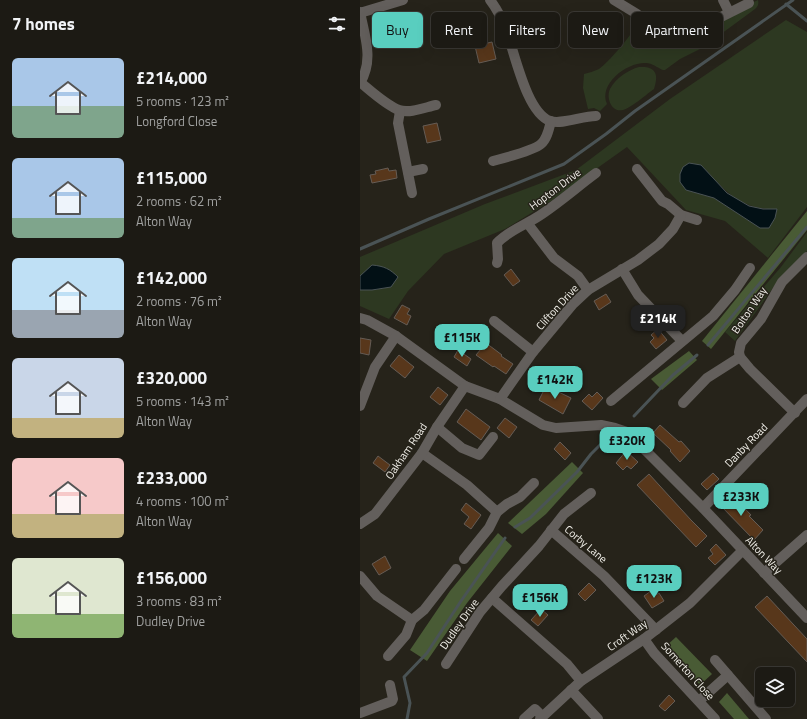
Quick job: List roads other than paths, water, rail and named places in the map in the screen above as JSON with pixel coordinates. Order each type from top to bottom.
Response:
[{"type":"street","points":[[403,0],[360,12],[368,51],[368,62],[360,83],[400,110],[411,111],[436,105]]},
{"type":"street","points":[[490,0],[506,30],[531,102],[541,116],[551,121],[562,122],[586,116],[596,116]]},
{"type":"street","points":[[614,0],[637,14],[667,39],[679,42],[693,40],[728,12],[749,3]]},
{"type":"street","points":[[723,0],[728,12]]},
{"type":"street","points":[[400,110],[398,123],[412,193]]},
{"type":"street","points":[[493,161],[541,145],[546,137],[551,121]]},
{"type":"street","points":[[408,172],[423,169]]},
{"type":"street","points":[[637,169],[662,202],[668,204],[681,215],[697,220]]},
{"type":"street","name":"Hopton Drive","points":[[497,263],[497,243],[503,236],[528,224],[596,173]]},
{"type":"street","name":"Clifton Drive","points":[[500,399],[533,352],[573,304],[588,290],[638,260],[660,244],[673,229],[681,215]]},
{"type":"street","name":"Hopton Drive","points":[[528,224],[554,258],[578,276],[588,290]]},
{"type":"street","name":"Bolton Way","points":[[740,358],[739,352],[741,343],[760,319],[782,282],[807,257]]},
{"type":"street","points":[[611,401],[713,316],[735,290],[750,268]]},
{"type":"street","points":[[622,269],[638,295],[682,341]]},
{"type":"street","name":"Alton Way","points":[[360,318],[367,320],[396,336],[465,386],[500,399],[543,426],[556,428],[601,425],[627,432],[807,618]]},
{"type":"street","points":[[494,321],[533,352]]},
{"type":"street","points":[[360,406],[375,367],[396,336]]},
{"type":"street","points":[[682,403],[707,378],[740,358],[750,370],[795,413]]},
{"type":"street","name":"Oakham Road","points":[[360,524],[375,514],[422,453],[437,427],[465,386]]},
{"type":"street","name":"Danby Road","points":[[702,508],[807,399]]},
{"type":"street","points":[[437,427],[462,448],[479,455],[493,437]]},
{"type":"street","points":[[422,453],[467,485],[496,512]]},
{"type":"street","points":[[464,559],[489,528],[496,512],[520,497],[534,483]]},
{"type":"street","name":"Corby Lane","points":[[538,546],[564,514],[591,493]]},
{"type":"street","name":"Corby Lane","points":[[551,530],[604,576],[656,630]]},
{"type":"street","points":[[764,573],[807,535]]},
{"type":"street","name":"Dudley Drive","points":[[446,664],[480,612],[538,546]]},
{"type":"street","name":"Croft Way","points":[[541,718],[581,681],[644,639],[690,603],[742,551]]},
{"type":"street","points":[[388,656],[406,634],[412,620],[424,610],[456,569]]},
{"type":"street","points":[[360,576],[377,596],[412,620]]},
{"type":"street","name":"Dudley Drive","points":[[492,598],[567,664],[581,681]]},
{"type":"street","name":"Somerton Close","points":[[644,639],[654,653],[715,719]]},
{"type":"street","points":[[715,660],[766,719]]},
{"type":"street","points":[[698,701],[728,675]]},
{"type":"street","points":[[360,713],[392,701],[393,699],[390,685]]},
{"type":"street","points":[[571,690],[598,719]]},
{"type":"street","points":[[524,719],[535,709],[541,718]]},
{"type":"waterway","points":[[360,249],[564,164],[635,111],[793,0]]},
{"type":"waterway","points":[[786,4],[807,21]]},
{"type":"waterway","points":[[708,345],[807,227]]},
{"type":"waterway","points":[[634,416],[673,375],[697,355]]},
{"type":"waterway","points":[[515,527],[530,518],[577,472],[602,443]]},
{"type":"waterway","points":[[407,719],[410,703],[404,677],[427,653],[505,538]]}]
